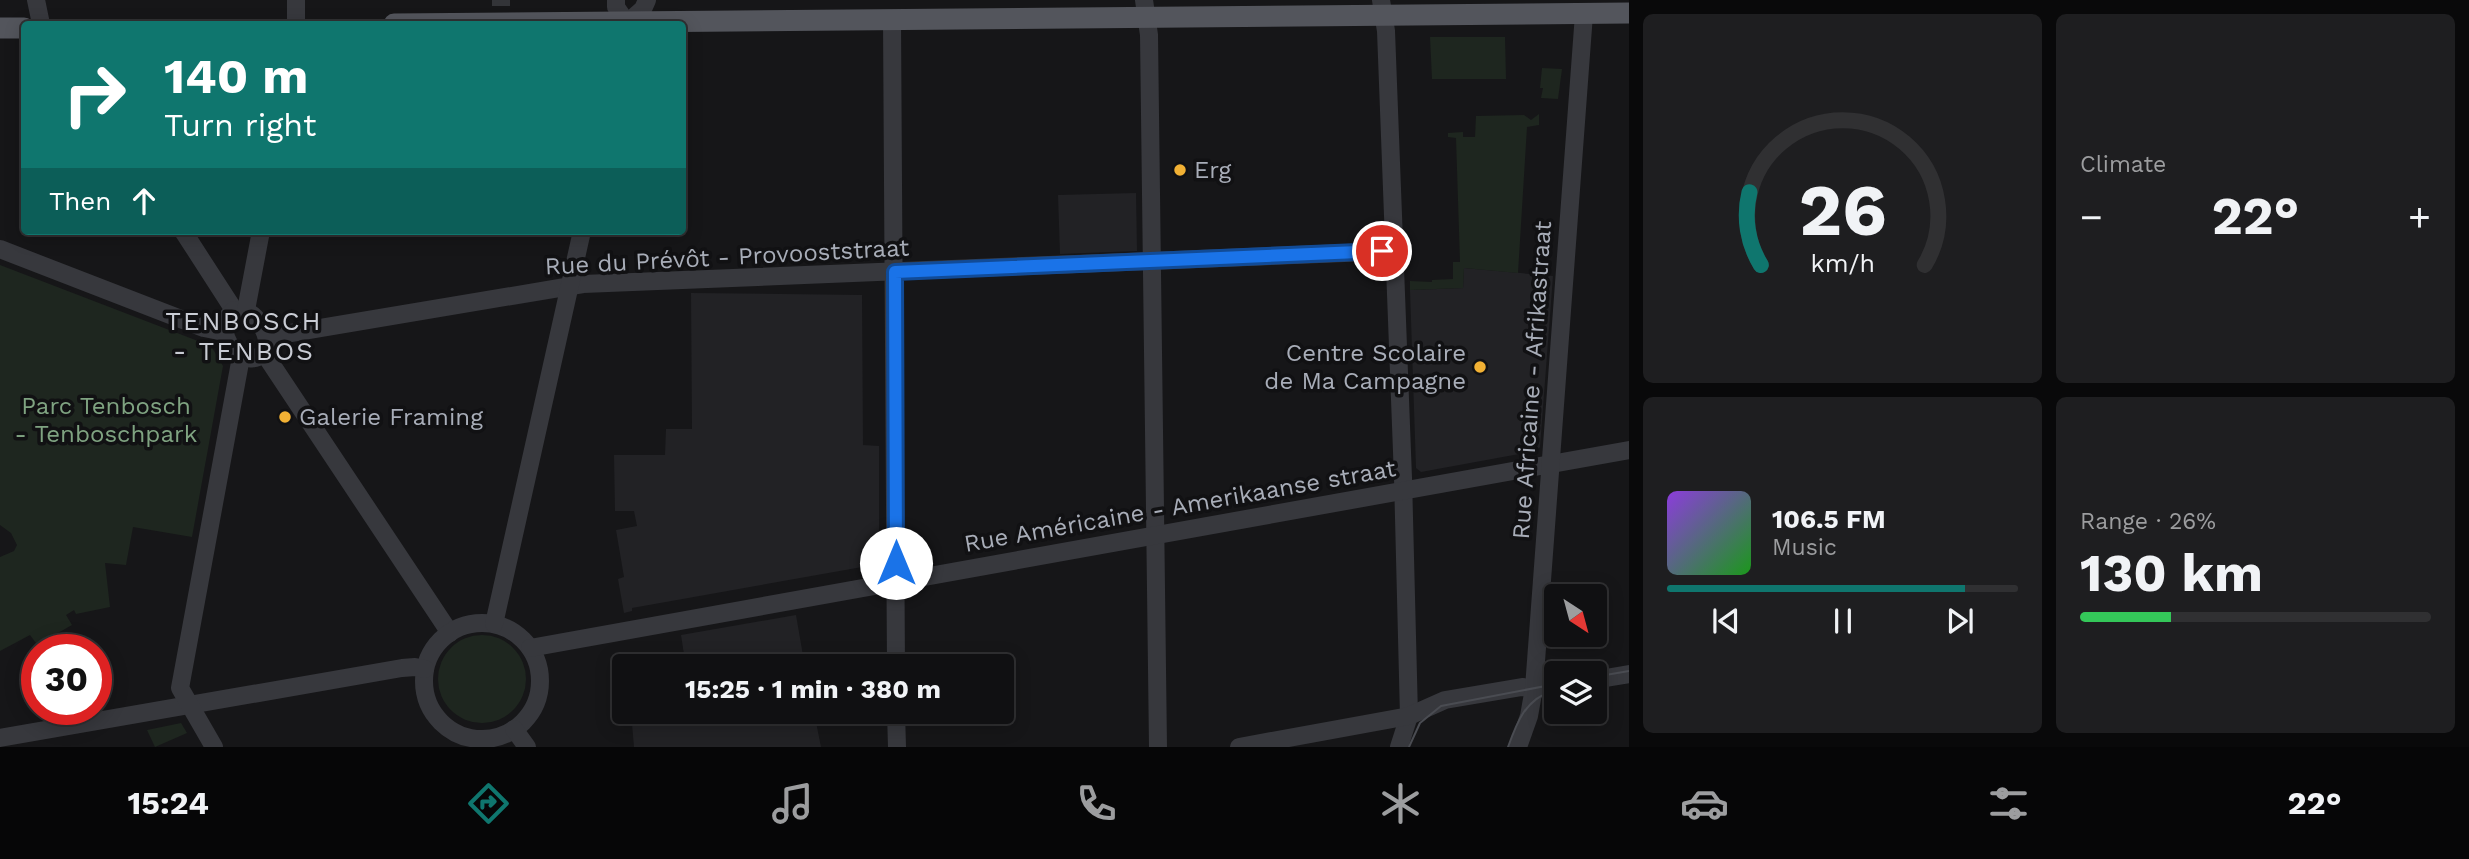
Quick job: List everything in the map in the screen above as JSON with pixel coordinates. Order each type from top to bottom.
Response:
[{"type":"main road","points":[[686,23],[892,20],[1146,9],[1382,8],[1629,13]]},
{"type":"main road","points":[[430,21],[501,15],[584,21]]},
{"type":"main road","points":[[0,28],[21,28]]},
{"type":"street","points":[[36,0],[40,21]]},
{"type":"street","points":[[296,0],[296,21]]},
{"type":"street","points":[[616,0],[616,7],[624,21]]},
{"type":"street","points":[[629,21],[643,9],[648,0]]},
{"type":"street","points":[[1382,8],[1394,251],[1409,716],[1399,747]]},
{"type":"street","points":[[1146,9],[1158,747]]},
{"type":"street","name":"Rue Africaine - Afrikastraat","points":[[1518,747],[1529,716],[1534,688],[1584,14]]},
{"type":"street","points":[[892,20],[896,654]]},
{"type":"street","points":[[186,235],[240,310],[255,317],[266,345],[450,633]]},
{"type":"street","points":[[260,235],[240,310],[223,321],[228,343],[241,357],[249,359],[266,345]]},
{"type":"street","points":[[494,624],[581,235]]},
{"type":"street","points":[[0,249],[204,328],[224,332]]},
{"type":"street","name":"Rue du Prévôt - Provooststraat","points":[[266,345],[569,286],[1394,251]]},
{"type":"street","points":[[214,747],[180,688],[241,357]]},
{"type":"street","name":"Rue Américaine - Amerikaanse straat","points":[[530,648],[1629,450]]},
{"type":"street","points":[[494,624],[520,637],[530,648],[539,672],[537,698],[526,718],[514,729],[493,738],[468,742],[443,724],[432,710],[424,684],[425,669],[434,649],[450,633],[464,626],[494,624]]},
{"type":"street","points":[[0,738],[402,668],[425,669]]},
{"type":"street","points":[[1607,678],[1629,674]]},
{"type":"street","points":[[1239,747],[1409,716],[1446,700],[1522,687],[1544,688]]},
{"type":"street","points":[[896,724],[897,747]]},
{"type":"street","points":[[514,729],[527,747]]},
{"type":"shaded area","points":[[1136,193],[1137,251],[1060,254],[1058,195]]},
{"type":"shaded area","name":"Centre Scolaire de Ma Campagne","points":[[1464,268],[1553,276],[1540,447],[1536,451],[1421,472],[1416,468],[1410,290],[1463,288]]},
{"type":"shaded area","points":[[691,293],[862,295],[863,445],[879,446],[879,564],[632,608],[632,611],[624,613],[618,579],[624,577],[616,530],[637,526],[634,511],[615,511],[614,455],[665,455],[666,429],[692,429]]},
{"type":"shaded area","points":[[796,615],[803,654],[684,654],[681,635]]},
{"type":"shaded area","points":[[632,724],[816,724],[821,747],[634,747]]},
{"type":"green space","points":[[1430,37],[1505,37],[1506,79],[1432,79]]},
{"type":"green space","points":[[1542,68],[1562,69],[1558,99],[1541,98]]},
{"type":"green space","points":[[1539,114],[1539,125],[1527,127],[1518,273],[1464,268],[1463,288],[1410,290],[1410,281],[1453,279],[1453,262],[1460,262],[1456,138],[1448,137],[1448,133],[1463,132],[1463,137],[1475,137],[1476,116],[1524,115],[1531,120]]},
{"type":"green space","name":"Parc Tenbosch - Tenboschpark","points":[[0,265],[211,346],[223,366],[192,537],[133,527],[126,565],[105,563],[110,607],[76,614],[74,610],[66,615],[72,625],[56,634],[21,634],[21,640],[0,651],[0,557],[14,551],[17,545],[11,533],[0,525]]},
{"type":"green space","points":[[473,635],[491,635],[507,642],[519,654],[526,670],[526,688],[519,704],[507,716],[491,723],[473,723],[457,716],[445,704],[438,688],[438,670],[445,654],[457,642]]},
{"type":"green space","points":[[181,723],[187,733],[155,747],[147,730]]},
{"type":"tunnel","points":[[501,0],[501,6]]},
{"type":"tram line","points":[[1607,675],[1629,671]]},
{"type":"tram line","points":[[1409,747],[1420,723],[1441,706],[1544,686]]},
{"type":"tram line","points":[[1508,747],[1523,713],[1544,695]]},
{"type":"place","name":"Erg","points":[[1180,170]]},
{"type":"place","name":"Centre Scolaire de Ma Campagne","points":[[1480,367]]},
{"type":"place","name":"Galerie Framing","points":[[285,417]]},
{"type":"district","name":"TENBOSCH - TENBOS","points":[[244,336]]},
{"type":"route","points":[[896,563],[895,272],[1382,251]]}]
